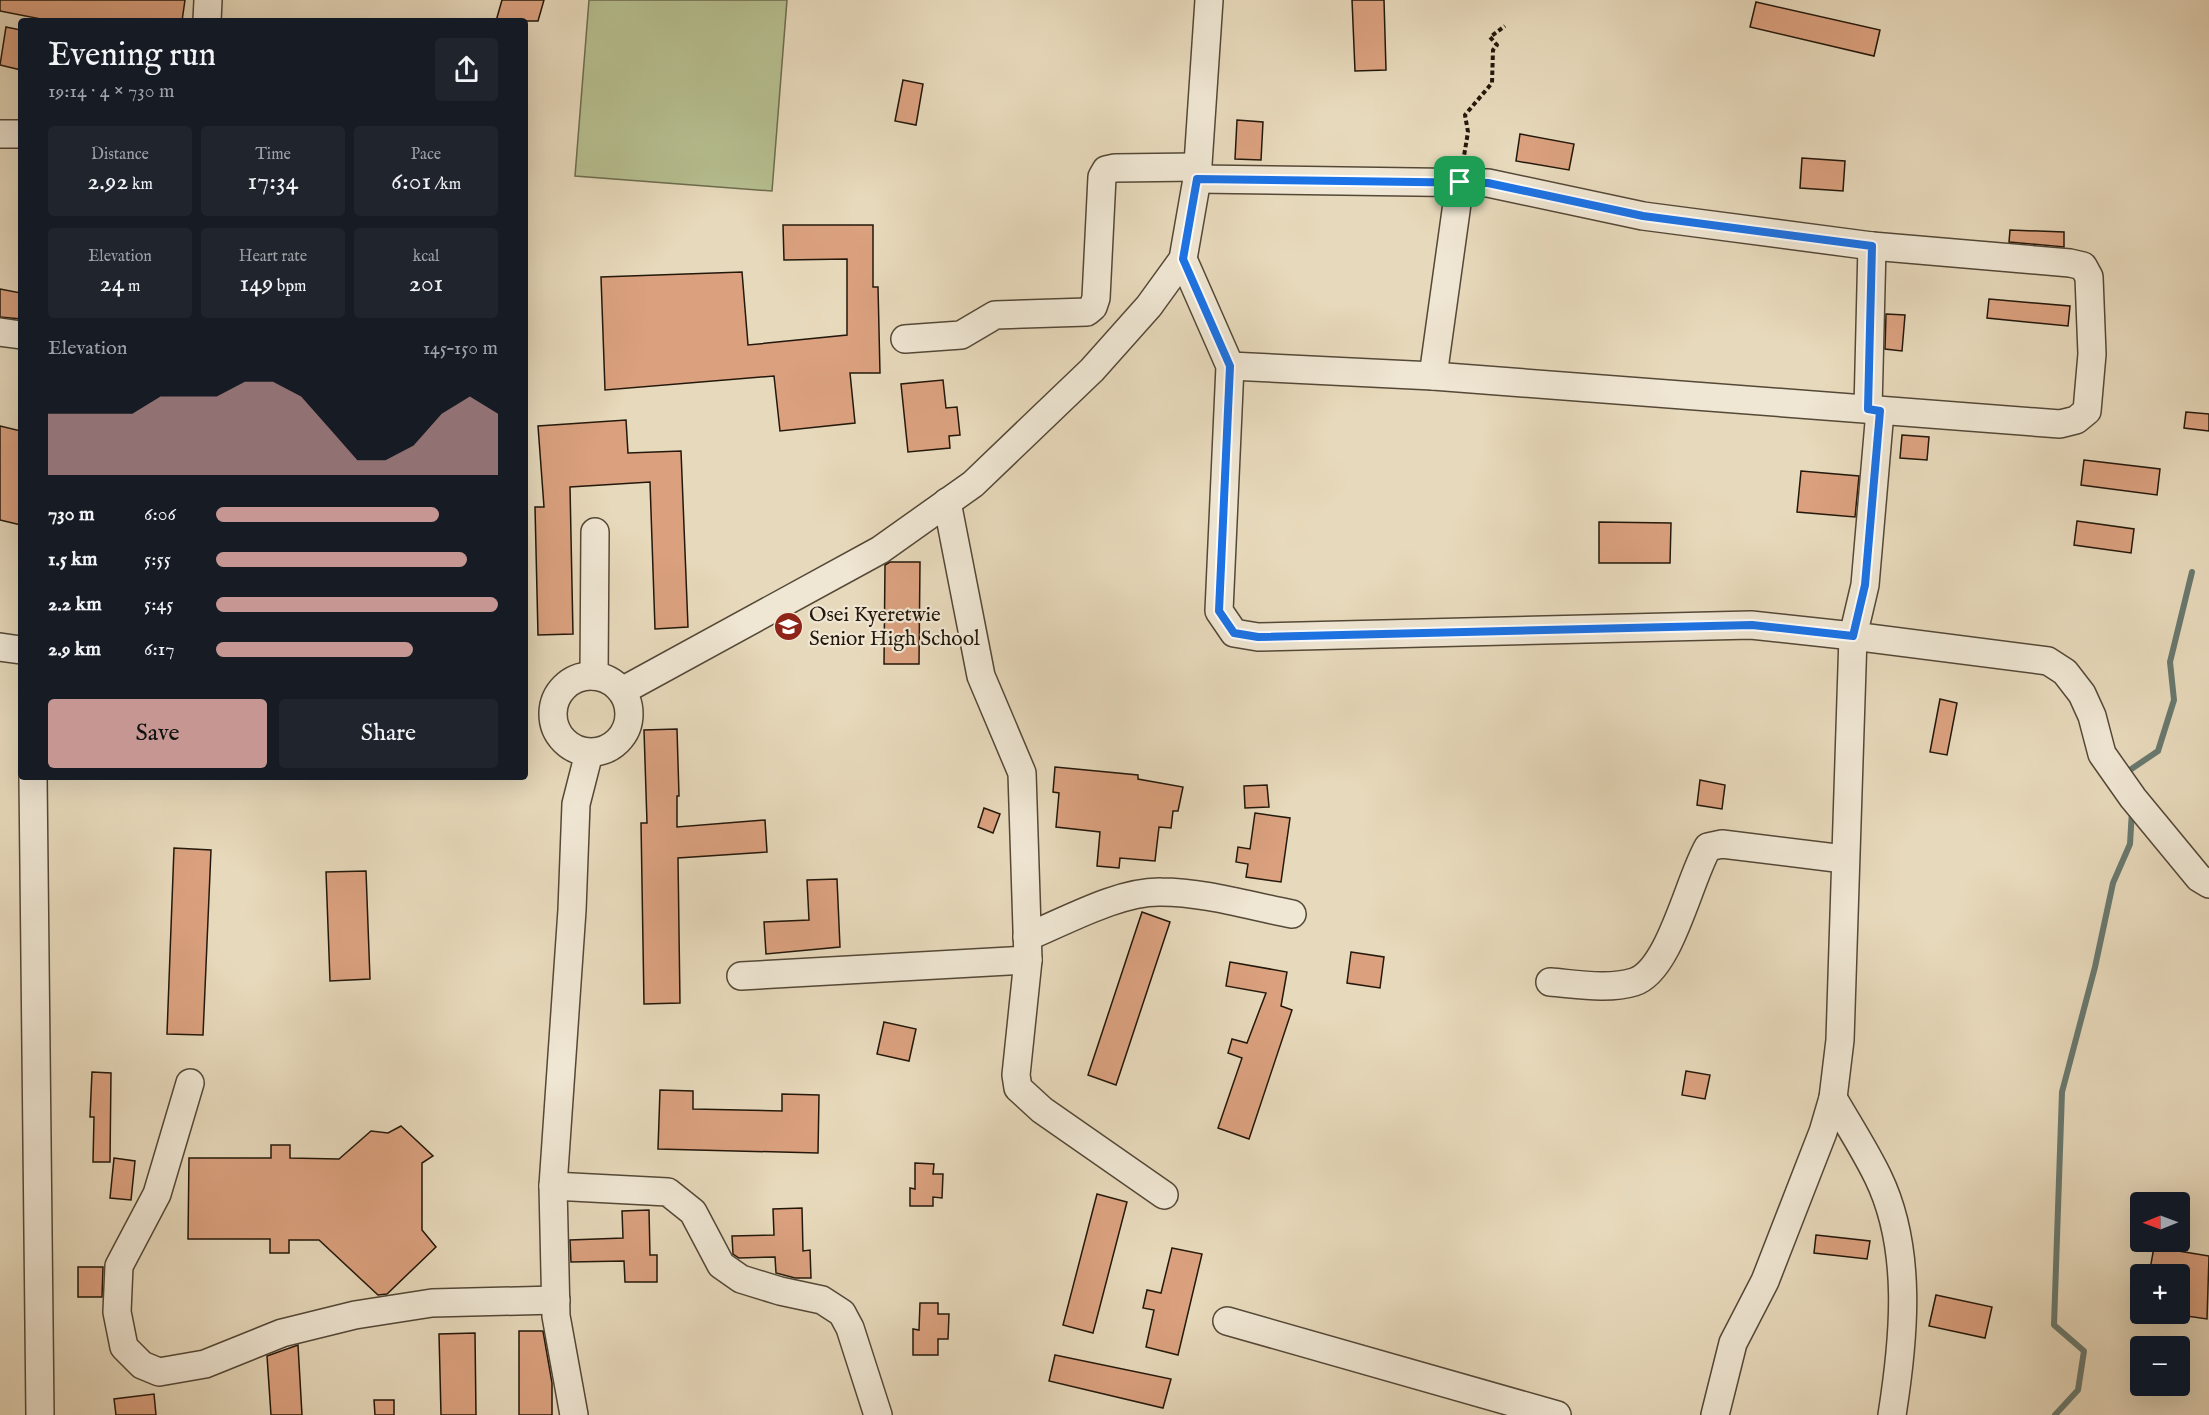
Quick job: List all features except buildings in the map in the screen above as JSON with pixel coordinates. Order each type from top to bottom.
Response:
[{"type":"street","points":[[207,18],[208,0]]},
{"type":"street","points":[[622,691],[880,550],[973,484],[1092,370],[1149,306],[1183,259],[1197,173],[1209,0]]},
{"type":"street","points":[[0,134],[18,134]]},
{"type":"street","points":[[905,339],[961,335],[995,315],[1087,312],[1093,307],[1096,298],[1102,177],[1106,170],[1115,168],[1197,173],[1461,173],[1488,183],[1643,216],[1872,246],[2070,263],[2083,266],[2089,277],[2092,354],[2089,402],[2087,411],[2076,420],[2060,424],[1433,376],[1230,366]]},
{"type":"street","points":[[1433,376],[1461,173]]},
{"type":"street","points":[[1714,1415],[1733,1343],[1765,1281],[1833,1098],[1840,1040],[1844,859],[1853,636],[1865,585],[1874,410],[1872,246]]},
{"type":"street","points":[[1183,259],[1230,366],[1219,611],[1234,633],[1258,637],[1752,625],[2048,661],[2059,667],[2082,694],[2092,716],[2102,754],[2114,771],[2199,878],[2209,884]]},
{"type":"street","points":[[0,332],[18,335]]},
{"type":"street","points":[[947,502],[981,676],[1022,773],[1027,949],[1016,1075],[1018,1088],[1042,1110],[1164,1195]]},
{"type":"street","points":[[594,532],[594,676]]},
{"type":"street","points":[[0,647],[18,650]]},
{"type":"street","points":[[594,676],[614,683],[622,691],[630,711],[626,732],[610,748],[589,753],[569,746],[561,738],[555,728],[554,706],[558,696],[573,681],[594,676]]},
{"type":"street","points":[[574,1415],[556,1300],[553,1186],[572,910],[576,804],[589,753]]},
{"type":"street","points":[[33,780],[40,1415]]},
{"type":"street","points":[[1550,982],[1602,985],[1634,982],[1650,972],[1664,952],[1708,847],[1722,844],[1844,859]]},
{"type":"street","points":[[741,976],[1027,949],[1120,898],[1160,891],[1292,914]]},
{"type":"street","points":[[190,1083],[157,1194],[119,1266],[117,1312],[124,1347],[142,1365],[159,1372],[205,1364],[282,1334],[356,1315],[432,1303],[556,1300]]},
{"type":"street","points":[[1833,1098],[1879,1179],[1897,1235],[1903,1285],[1892,1415]]},
{"type":"street","points":[[553,1186],[668,1192],[693,1212],[721,1266],[741,1279],[780,1291],[822,1300],[842,1313],[850,1328],[878,1415]]},
{"type":"street","points":[[1227,1321],[1557,1415]]},
{"type":"path","points":[[1461,173],[1468,132],[1465,115],[1492,83],[1493,50],[1497,45],[1490,37],[1505,26]]},
{"type":"green space","points":[[589,0],[787,0],[772,191],[575,176]]},
{"type":"waterway","points":[[2124,774],[2158,751],[2174,700],[2170,662],[2192,572]]},
{"type":"waterway","points":[[2055,1415],[2078,1390],[2084,1351],[2054,1325],[2062,1092],[2095,967],[2113,883],[2130,844],[2132,810]]},
{"type":"place","name":"Osei Kyeretwie Senior High School","points":[[788,626]]},
{"type":"route","points":[[1197,179],[1460,182],[1488,183],[1643,216],[1872,246],[1868,409],[1880,411],[1865,585],[1853,636],[1752,625],[1258,637],[1234,633],[1219,611],[1230,366],[1183,259],[1197,179]]}]
